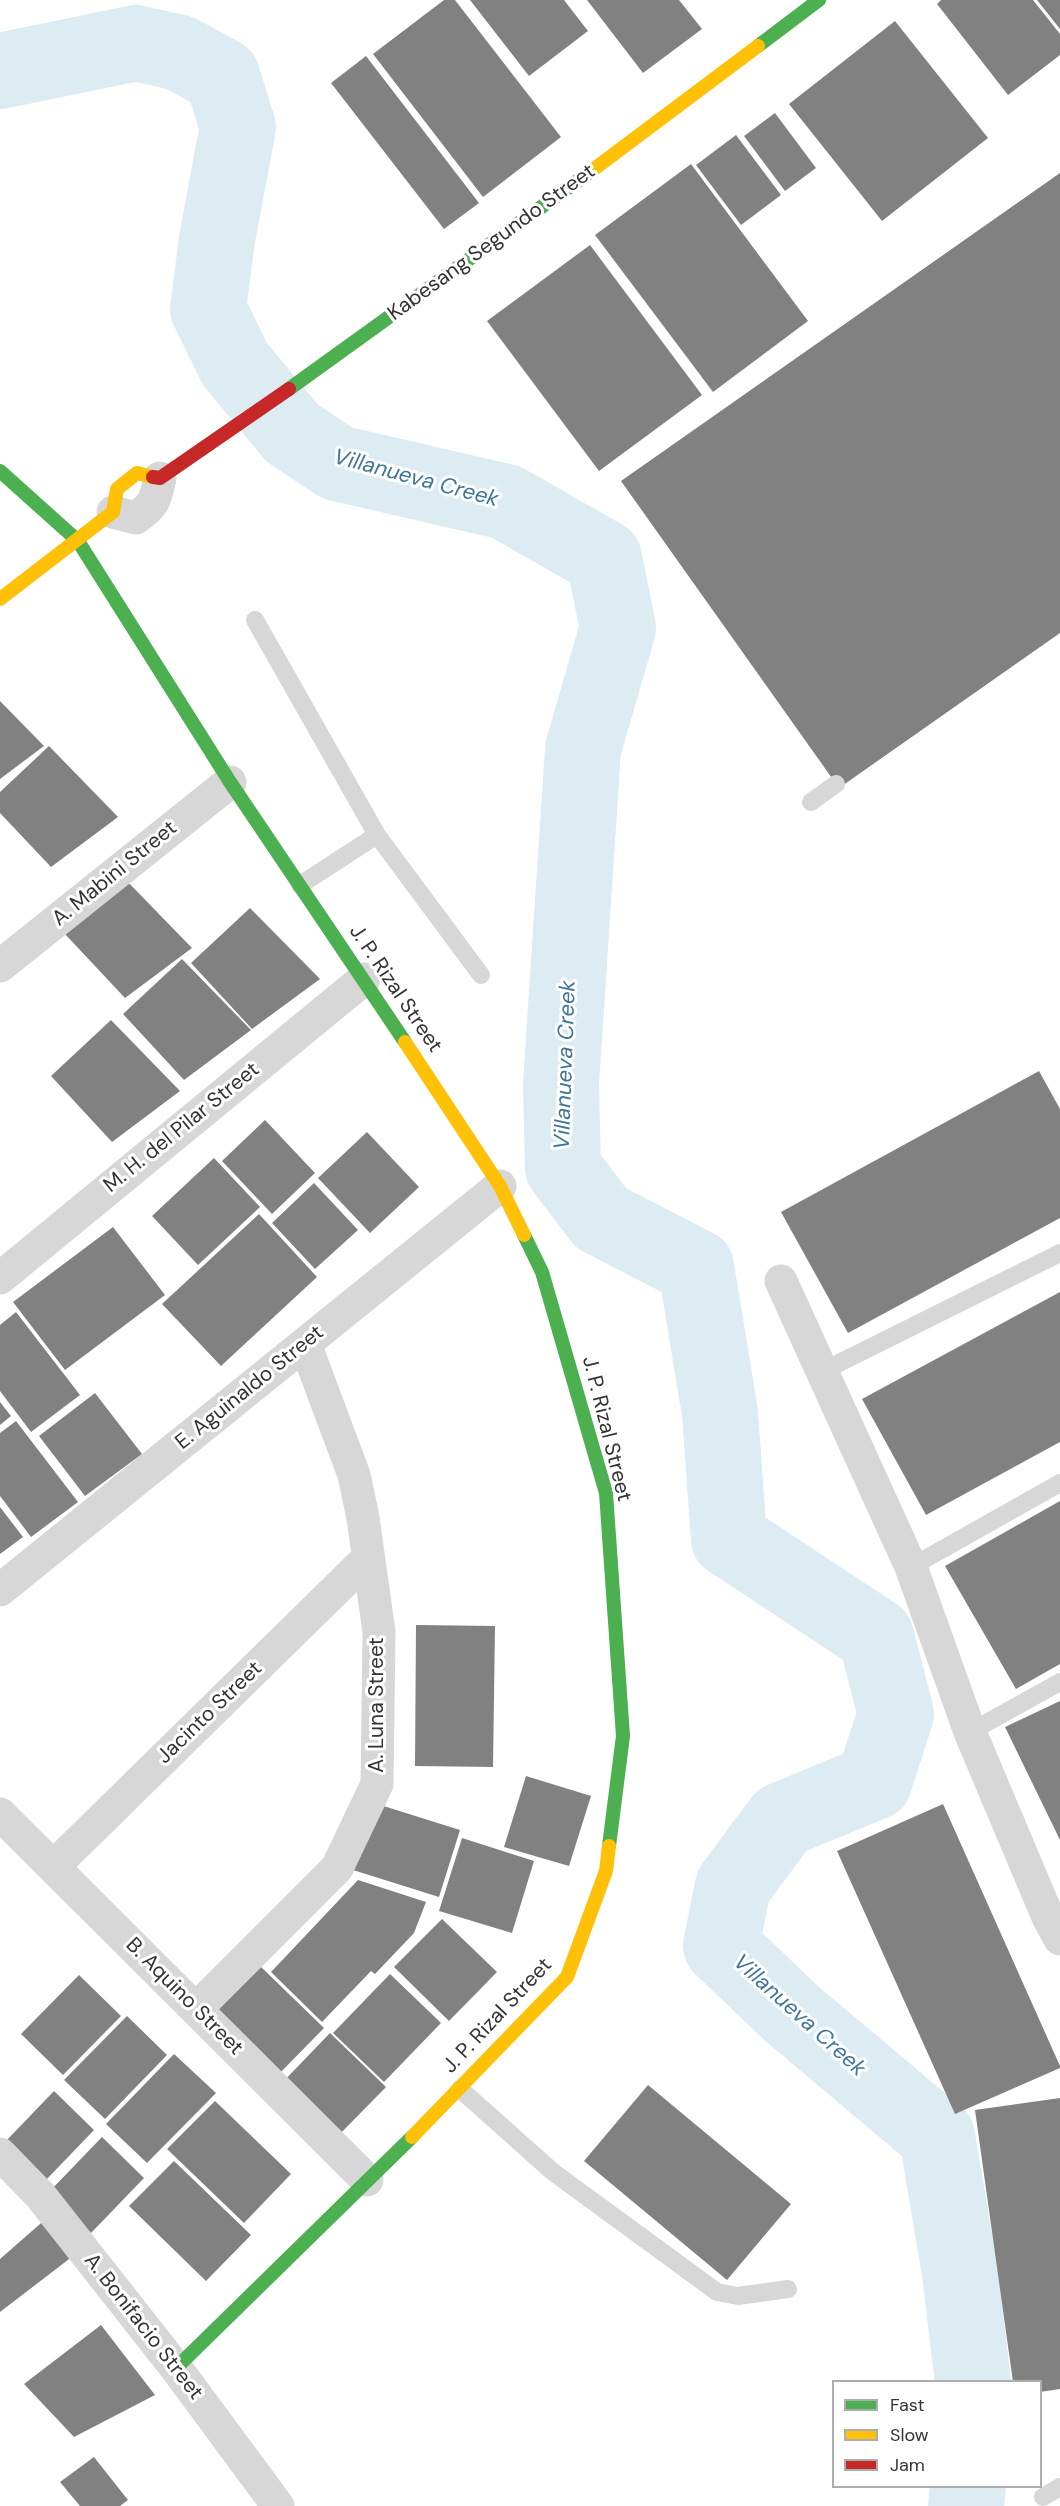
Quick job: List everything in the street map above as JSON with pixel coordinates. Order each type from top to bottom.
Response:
[{"type":"street","name":"Kabesang Segundo Street","points":[[0,599],[113,512],[135,518],[150,508],[154,504],[160,478],[330,361],[554,199],[819,0]]},
{"type":"street","name":"J. P. Rizal Street","points":[[0,471],[78,541],[230,782],[364,979],[500,1186],[542,1272],[606,1493],[623,1736],[606,1871],[567,1977],[460,2089],[176,2368]]},
{"type":"street","name":"A. Mabini Street","points":[[0,966],[230,782]]},
{"type":"street","name":"M. H. del Pilar Street","points":[[0,1278],[364,979]]},
{"type":"street","name":"E. Aguinaldo Street","points":[[0,1590],[500,1186]]},
{"type":"street","points":[[782,1281],[821,1372],[911,1567],[970,1732],[1048,1917],[1060,1939]]},
{"type":"street","name":"A. Luna Street","points":[[196,2009],[337,1868],[377,1784],[378,1632],[363,1518],[354,1475],[305,1344]]},
{"type":"street","name":"Jacinto Street","points":[[53,1867],[367,1560]]},
{"type":"street","name":"B. Aquino Street","points":[[0,1814],[367,2180]]},
{"type":"street","name":"A. Bonifacio Street","points":[[0,2154],[40,2195],[176,2368],[278,2506]]},
{"type":"lane","points":[[255,620],[377,835],[481,975]]},
{"type":"lane","points":[[811,802],[836,784]]},
{"type":"lane","points":[[300,885],[377,835]]},
{"type":"lane","points":[[821,1372],[1060,1253]]},
{"type":"lane","points":[[911,1567],[1060,1483]]},
{"type":"lane","points":[[970,1732],[1060,1683]]},
{"type":"lane","points":[[460,2089],[553,2172],[717,2292],[738,2296],[788,2289]]},
{"type":"lane","points":[[1043,2497],[1060,2487]]},
{"type":"building","points":[[444,0],[455,0],[561,137],[483,197],[373,54]]},
{"type":"building","points":[[470,0],[564,0],[588,31],[529,76]]},
{"type":"building","points":[[587,0],[679,0],[702,29],[643,73]]},
{"type":"building","points":[[941,0],[1033,0],[1060,34],[1060,55],[1008,95],[937,4]]},
{"type":"building","points":[[1037,0],[1060,0],[1060,29]]},
{"type":"building","points":[[895,21],[988,138],[882,221],[789,104]]},
{"type":"building","points":[[366,56],[479,203],[444,229],[331,83]]},
{"type":"building","points":[[775,113],[816,168],[785,191],[744,136]]},
{"type":"building","points":[[736,135],[781,195],[741,225],[696,165]]},
{"type":"building","points":[[691,164],[808,321],[713,392],[595,235]]},
{"type":"building","points":[[1060,173],[1060,633],[839,788],[621,481]]},
{"type":"building","points":[[590,245],[702,395],[599,471],[487,321]]},
{"type":"building","points":[[0,701],[44,746],[0,779]]},
{"type":"building","points":[[49,746],[118,817],[51,867],[0,813],[0,792]]},
{"type":"building","points":[[123,877],[192,948],[125,998],[64,933]]},
{"type":"building","points":[[250,908],[320,979],[252,1029],[191,963]]},
{"type":"building","points":[[182,959],[251,1030],[184,1080],[123,1014]]},
{"type":"building","points":[[111,1020],[180,1091],[112,1142],[51,1076]]},
{"type":"building","points":[[1039,1071],[1060,1109],[1060,1218],[848,1333],[781,1212]]},
{"type":"building","points":[[265,1120],[315,1173],[272,1214],[222,1161]]},
{"type":"building","points":[[367,1132],[419,1187],[370,1233],[318,1178]]},
{"type":"building","points":[[214,1158],[260,1207],[198,1265],[152,1216]]},
{"type":"building","points":[[314,1183],[358,1230],[315,1269],[272,1223]]},
{"type":"building","points":[[259,1214],[317,1277],[221,1366],[162,1304]]},
{"type":"building","points":[[113,1227],[165,1295],[65,1370],[13,1302]]},
{"type":"building","points":[[1060,1292],[1060,1442],[926,1515],[862,1399]]},
{"type":"building","points":[[16,1312],[80,1395],[31,1432],[0,1391],[0,1325]]},
{"type":"building","points":[[95,1393],[142,1454],[85,1496],[39,1436]]},
{"type":"building","points":[[0,1402],[11,1416],[0,1425]]},
{"type":"building","points":[[16,1421],[78,1502],[31,1537],[0,1496],[0,1433]]},
{"type":"building","points":[[1060,1501],[1060,1664],[1016,1689],[945,1566]]},
{"type":"building","points":[[0,1507],[23,1537],[0,1554]]},
{"type":"building","points":[[416,1625],[495,1626],[493,1767],[415,1766]]},
{"type":"building","points":[[1060,1701],[1060,1840],[1005,1727]]},
{"type":"building","points":[[526,1776],[591,1796],[569,1866],[504,1847]]},
{"type":"building","points":[[374,1803],[460,1830],[439,1897],[353,1870]]},
{"type":"building","points":[[943,1804],[1060,2066],[1060,2068],[955,2114],[837,1851]]},
{"type":"building","points":[[462,1838],[534,1861],[512,1933],[439,1911]]},
{"type":"building","points":[[358,1880],[426,1902],[414,1933],[375,1974],[371,1971],[322,2022],[271,1972]]},
{"type":"building","points":[[442,1919],[497,1972],[449,2021],[394,1967]]},
{"type":"building","points":[[256,1962],[324,2028],[273,2080],[205,2015]]},
{"type":"building","points":[[390,1974],[441,2023],[384,2082],[333,2033]]},
{"type":"building","points":[[79,1975],[121,2016],[63,2075],[21,2034]]},
{"type":"building","points":[[127,2016],[167,2055],[105,2119],[64,2080]]},
{"type":"building","points":[[330,2033],[386,2087],[335,2139],[279,2086]]},
{"type":"building","points":[[174,2054],[216,2093],[147,2163],[106,2124]]},
{"type":"building","points":[[648,2085],[791,2204],[727,2280],[584,2161]]},
{"type":"building","points":[[54,2091],[94,2130],[45,2181],[5,2142]]},
{"type":"building","points":[[1060,2098],[1060,2389],[1042,2392],[1042,2380],[1013,2380],[975,2110]]},
{"type":"building","points":[[215,2101],[291,2174],[244,2223],[167,2149]]},
{"type":"building","points":[[102,2137],[144,2178],[91,2233],[49,2192]]},
{"type":"building","points":[[174,2161],[251,2235],[206,2281],[129,2206]]},
{"type":"building","points":[[48,2217],[77,2253],[0,2312],[0,2259]]},
{"type":"building","points":[[101,2325],[155,2395],[74,2437],[24,2384]]},
{"type":"building","points":[[94,2457],[128,2500],[120,2506],[80,2506],[60,2482]]},
{"type":"waterway","name":"Villanueva Creek","points":[[0,71],[136,43],[180,53],[222,76],[238,127],[217,239],[208,309],[235,364],[292,433],[337,463],[506,502],[604,558],[618,628],[583,749],[561,1084],[563,1168],[601,1218],[696,1267],[720,1413],[729,1539],[876,1636],[896,1714],[874,1782],[782,1820],[733,1886],[721,1946],[791,2013],[937,2136],[960,2273],[973,2380]]},
{"type":"waterway","name":"Villanueva Creek","points":[[966,2506],[968,2488]]},
{"type":"traffic: fast","points":[[758,46],[819,0]]},
{"type":"traffic: fast","points":[[289,389],[590,172]]},
{"type":"traffic: fast","points":[[0,471],[78,541],[230,782],[405,1042]]},
{"type":"traffic: fast","points":[[524,1235],[542,1272],[606,1493],[623,1736],[609,1846]]},
{"type":"traffic: fast","points":[[176,2368],[412,2137]]},
{"type":"traffic: slow","points":[[590,172],[758,46]]},
{"type":"traffic: slow","points":[[0,599],[113,512],[117,489],[137,473],[153,477]]},
{"type":"traffic: slow","points":[[405,1042],[500,1186],[524,1235]]},
{"type":"traffic: slow","points":[[412,2137],[567,1977],[606,1871],[609,1846]]},
{"type":"traffic: jam","points":[[153,477],[160,478],[289,389]]}]
